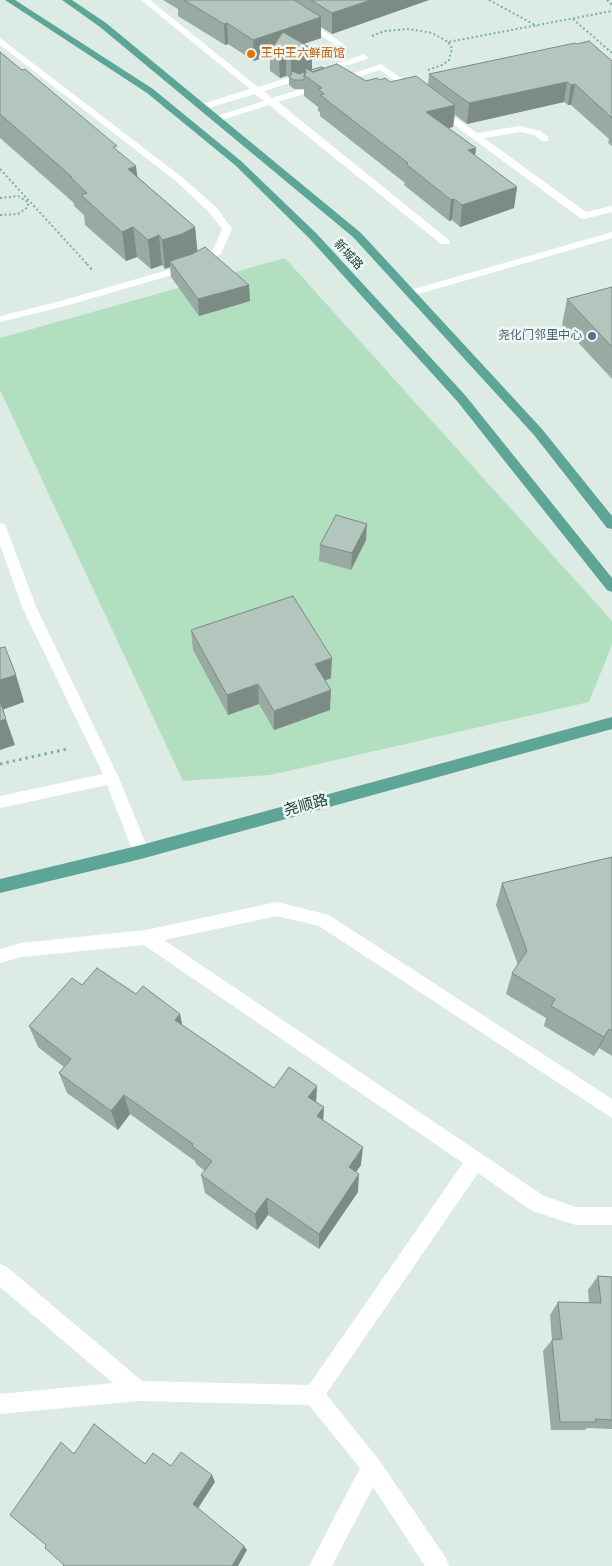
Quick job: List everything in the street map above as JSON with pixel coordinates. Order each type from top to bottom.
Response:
[{"type":"main road","name":"新城路","points":[[66,0],[103,25],[357,236],[538,432],[612,525]]},
{"type":"main road","name":"新城路","points":[[16,1],[150,91],[238,163],[313,236],[461,398],[612,588]]},
{"type":"main road","points":[[0,9],[16,1]]},
{"type":"main road","name":"尧顺路","points":[[0,886],[141,852],[612,723]]},
{"type":"street","points":[[145,0],[445,242]]},
{"type":"street","points":[[270,0],[340,44]]},
{"type":"street","points":[[0,41],[180,180],[212,210],[227,230],[217,252],[189,267],[0,319]]},
{"type":"street","points":[[308,75],[364,58]]},
{"type":"street","points":[[329,83],[380,67],[584,216],[612,209]]},
{"type":"street","points":[[202,107],[287,81]]},
{"type":"street","points":[[216,119],[301,92]]},
{"type":"street","points":[[476,136],[520,129],[537,133],[544,139]]},
{"type":"street","points":[[411,293],[612,235]]},
{"type":"street","points":[[0,527],[30,609],[112,778],[141,852]]},
{"type":"street","points":[[0,802],[112,778]]},
{"type":"street","points":[[0,956],[21,950],[146,937],[277,909],[323,920],[612,1109]]},
{"type":"street","points":[[146,937],[538,1204],[576,1216],[612,1216]]},
{"type":"street","points":[[314,1395],[475,1161]]},
{"type":"street","points":[[0,1274],[138,1391]]},
{"type":"street","points":[[0,1404],[138,1391],[314,1395],[372,1467],[438,1566]]},
{"type":"street","points":[[320,1566],[372,1467]]},
{"type":"path","points":[[489,0],[537,26]]},
{"type":"path","points":[[607,0],[612,5]]},
{"type":"path","points":[[448,42],[612,11]]},
{"type":"path","points":[[572,19],[612,53]]},
{"type":"path","points":[[364,58],[362,51],[367,39],[386,31],[421,30],[441,37],[452,48],[452,54],[442,65],[433,69],[408,72],[380,67]]},
{"type":"path","points":[[0,169],[110,290]]},
{"type":"path","points":[[0,198],[10,196],[25,198]]},
{"type":"path","points":[[0,215],[10,216],[24,211],[28,206],[25,198]]},
{"type":"path","points":[[0,764],[94,742]]},
{"type":"green space","points":[[285,258],[612,621],[612,645],[589,702],[270,775],[183,781],[0,390],[0,338]]},
{"type":"building","points":[[184,0],[294,0],[321,17],[253,40],[227,23],[224,24]]},
{"type":"building","points":[[311,0],[371,0],[332,13]]},
{"type":"building","points":[[283,32],[312,49],[291,57],[279,58],[270,51]]},
{"type":"building","points":[[589,41],[612,61],[612,118],[575,84],[571,85],[567,82],[469,103],[429,74],[575,43]]},
{"type":"building","points":[[0,52],[22,70],[25,69],[117,146],[113,147],[136,166],[128,169],[195,227],[182,234],[162,240],[159,235],[148,240],[133,227],[122,232],[81,195],[87,193],[70,177],[72,177],[0,114]]},
{"type":"building","points":[[337,64],[366,81],[385,78],[390,82],[416,76],[455,105],[426,112],[476,148],[468,150],[517,187],[462,205],[454,199],[451,200],[406,164],[408,163],[320,95],[324,94],[318,89],[322,88],[304,75],[306,73],[305,68],[313,72]]},
{"type":"building","points":[[324,68],[313,72],[310,70]]},
{"type":"building","points":[[292,71],[299,74],[305,72],[304,80],[294,80],[289,77]]},
{"type":"building","points":[[205,247],[249,285],[198,299],[170,261],[192,254]]},
{"type":"building","points":[[612,287],[612,347],[567,299]]},
{"type":"building","points":[[336,515],[367,524],[352,553],[320,545]]},
{"type":"building","points":[[293,596],[332,658],[315,664],[331,690],[274,711],[258,684],[227,695],[191,630]]},
{"type":"building","points":[[5,647],[16,675],[0,680],[0,648]]},
{"type":"building","points":[[0,701],[6,719],[0,721]]},
{"type":"building","points":[[612,857],[612,1031],[609,1029],[604,1037],[551,1006],[555,999],[512,973],[527,951],[502,883]]},
{"type":"building","points":[[97,968],[136,994],[143,986],[180,1014],[175,1020],[274,1088],[289,1067],[317,1086],[308,1097],[324,1107],[317,1116],[363,1147],[349,1167],[359,1174],[319,1234],[267,1198],[255,1214],[201,1175],[212,1161],[192,1146],[193,1144],[124,1095],[111,1111],[59,1073],[71,1059],[29,1026],[72,978],[82,985]]},
{"type":"building","points":[[598,1276],[612,1277],[612,1420],[595,1419],[596,1422],[560,1422],[552,1340],[562,1339],[558,1302],[601,1303]]},
{"type":"building","points":[[94,1424],[145,1464],[153,1453],[171,1466],[181,1452],[212,1475],[193,1504],[244,1546],[232,1566],[63,1566],[45,1548],[46,1545],[10,1515],[61,1442],[74,1454]]},
{"type":"place","name":"王中王六鲜面馆","points":[[251,54]]},
{"type":"place","name":"尧化门邻里中心","points":[[592,336]]}]
